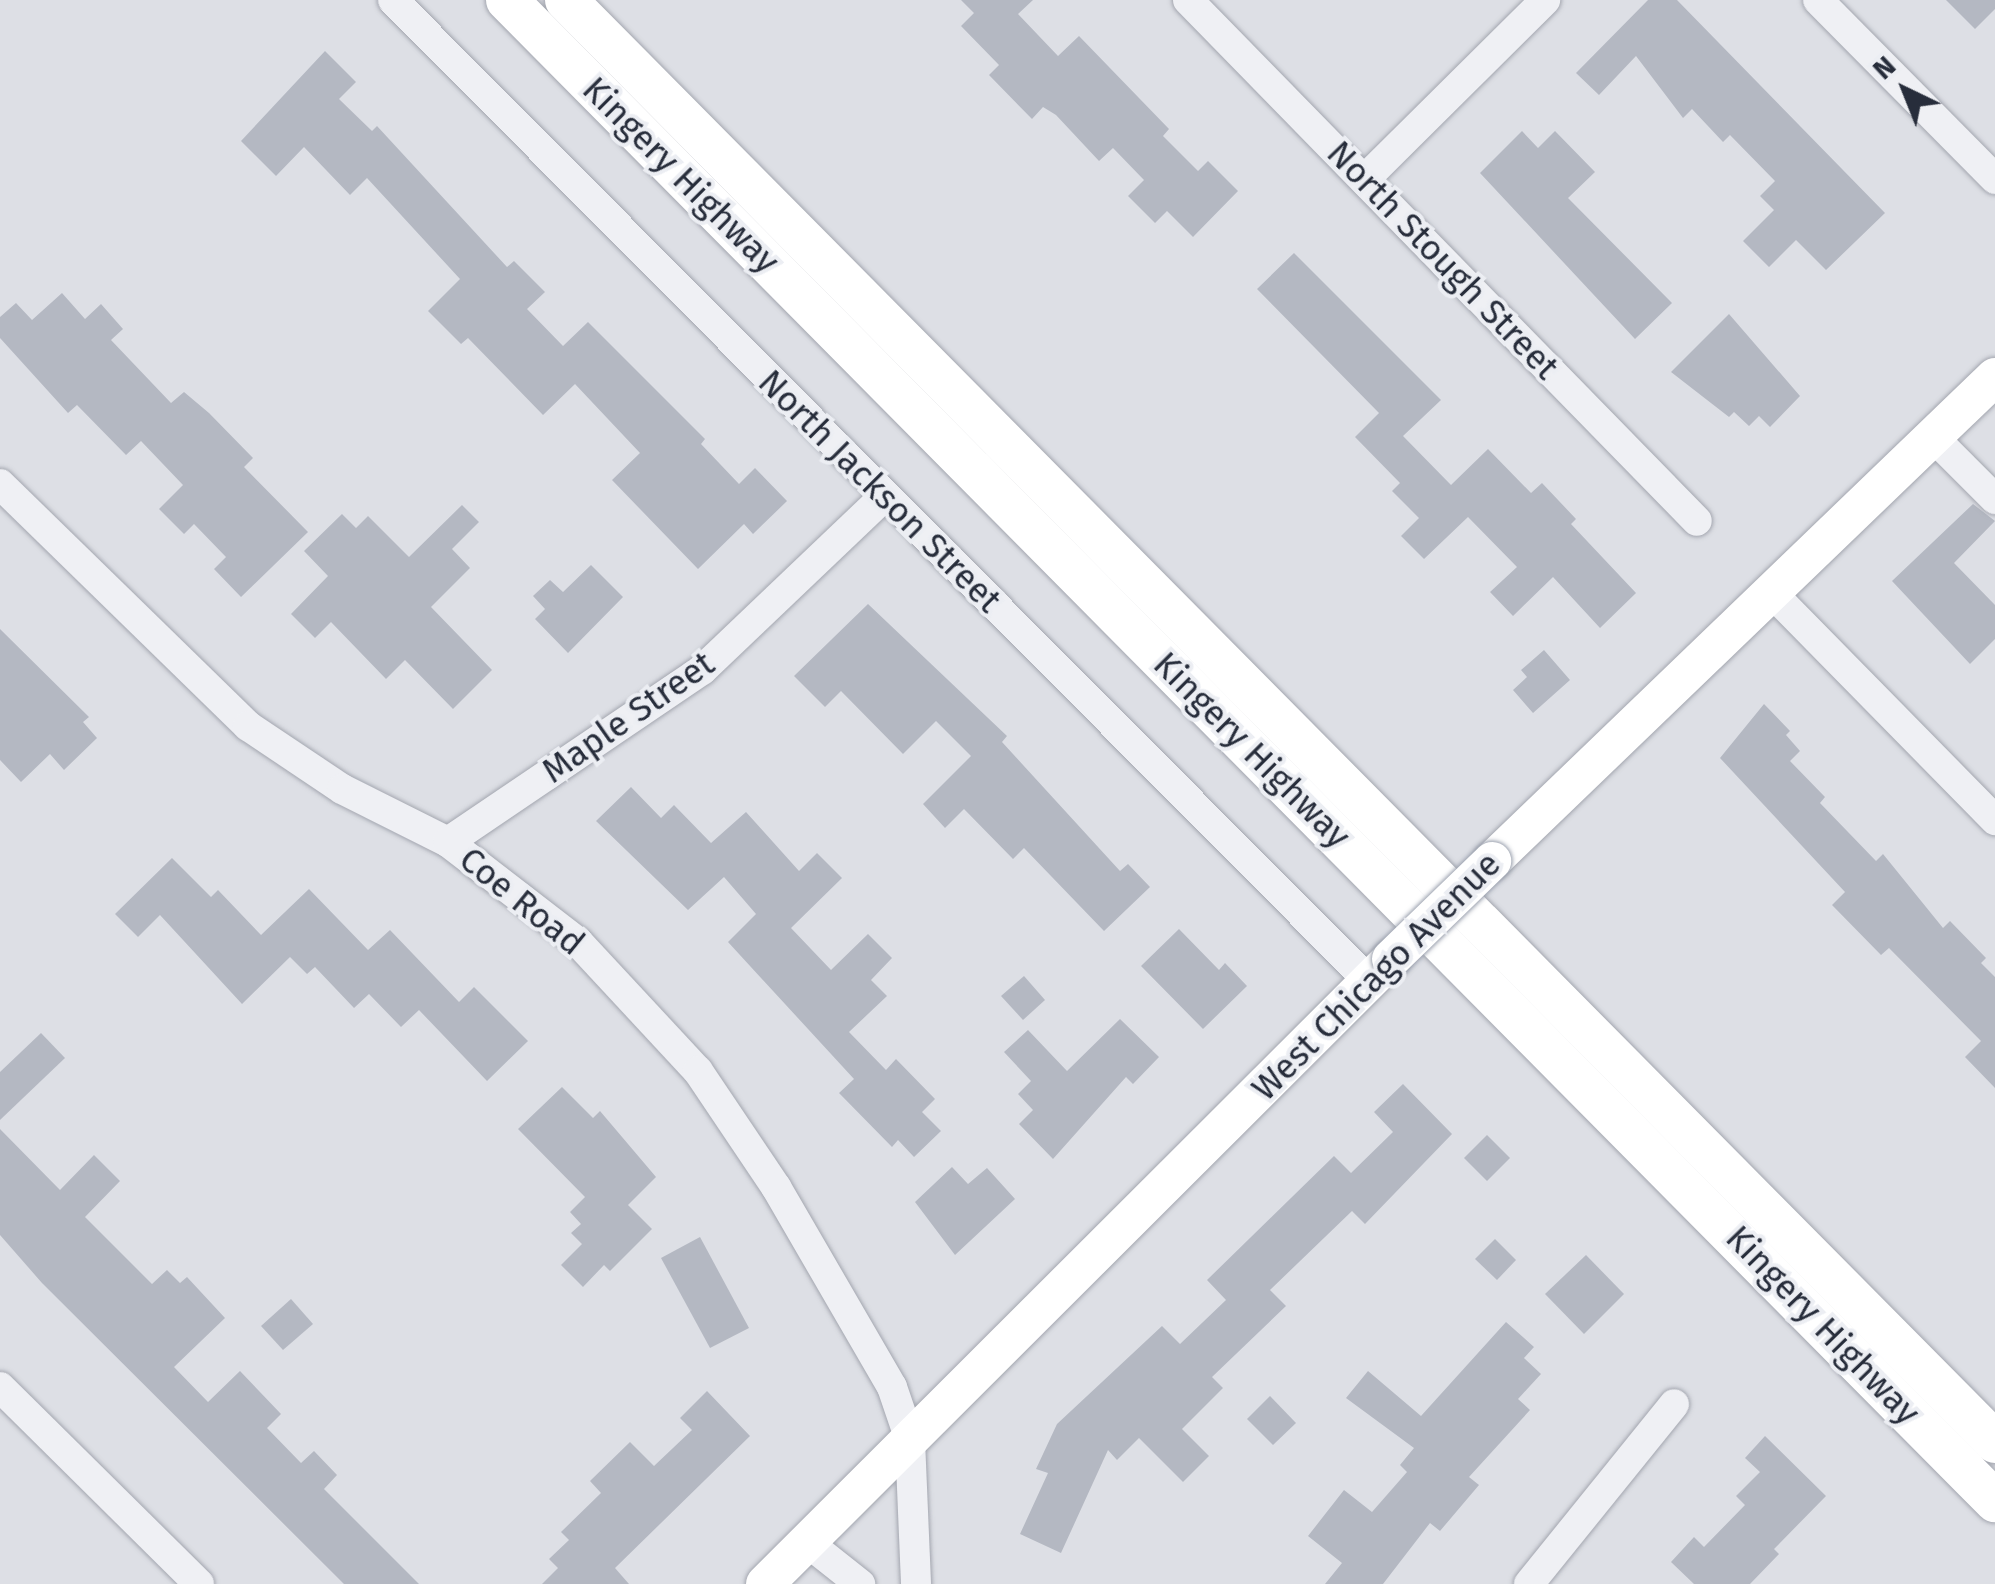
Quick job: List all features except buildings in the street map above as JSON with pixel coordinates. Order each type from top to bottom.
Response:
[{"type":"highway","name":"Kingery Highway","points":[[507,0],[1995,1502]]},
{"type":"highway","name":"Kingery Highway","points":[[566,0],[1995,1442]]},
{"type":"main road","name":"West Chicago Avenue","points":[[765,1584],[1380,970],[1995,378]]},
{"type":"street","name":"North Jackson Street","points":[[393,0],[885,496],[1380,970]]},
{"type":"street","name":"North Stough Street","points":[[1188,0],[1697,521]]},
{"type":"street","points":[[1365,180],[1546,0]]},
{"type":"street","points":[[1818,0],[1995,179]]},
{"type":"street","points":[[1933,437],[1995,499]]},
{"type":"street","name":"Coe Road","points":[[0,484],[248,726],[342,789],[448,842],[578,942],[698,1070],[776,1187],[882,1371],[910,1440],[916,1584]]},
{"type":"street","name":"Maple Street","points":[[448,842],[702,670],[885,496]]},
{"type":"street","points":[[1771,592],[1995,820]]},
{"type":"street","points":[[0,1387],[198,1584]]},
{"type":"street","points":[[1529,1584],[1674,1404]]},
{"type":"street","points":[[808,1542],[860,1584]]}]
